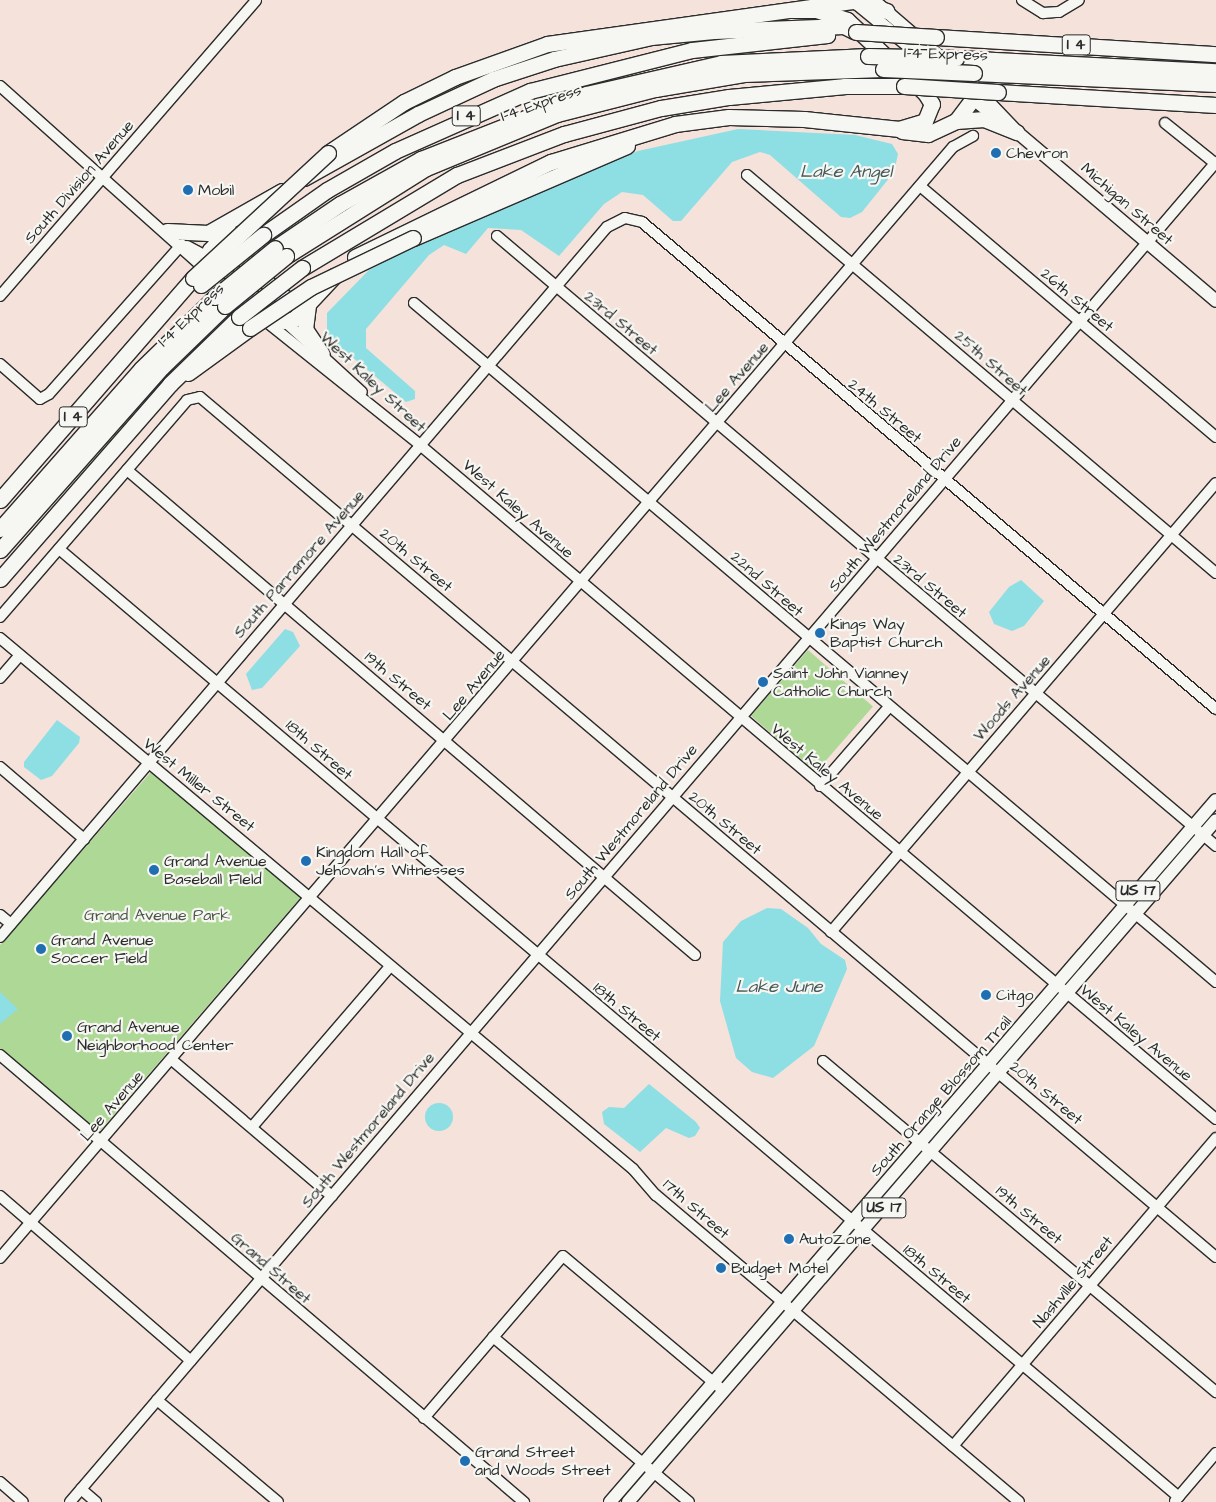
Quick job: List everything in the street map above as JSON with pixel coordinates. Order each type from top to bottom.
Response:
[{"type":"highway","points":[[738,16],[806,0]]},
{"type":"highway","points":[[203,280],[214,241],[328,159],[386,112],[454,77],[547,44],[607,34],[853,1],[886,12]]},
{"type":"highway","points":[[791,10],[817,10],[847,20],[925,93],[932,104],[924,121],[899,129]]},
{"type":"highway","points":[[167,231],[208,234],[328,159],[493,79],[611,45],[714,30],[844,26],[856,32]]},
{"type":"highway","name":"I 4","points":[[0,500],[116,368],[203,280],[327,190],[395,151],[530,91],[692,50],[856,32],[1216,54]]},
{"type":"highway","points":[[364,143],[404,113],[461,82],[538,52],[607,34]]},
{"type":"highway","name":"I-4 Express","points":[[0,529],[141,369],[220,301],[340,204],[439,150],[586,94],[721,63],[868,56],[956,58],[1216,71]]},
{"type":"highway","name":"I-4 Express","points":[[281,252],[426,168],[556,114],[655,89],[744,74],[883,70],[972,78],[1216,84]]},
{"type":"highway","points":[[956,121],[972,100],[972,78]]},
{"type":"highway","points":[[0,579],[170,384],[239,317],[302,268],[457,175],[564,134],[661,108],[803,88],[904,86],[1216,104]]},
{"type":"highway","points":[[236,226],[229,245],[234,254],[287,300],[300,304],[322,288],[355,257],[428,207],[661,108]]},
{"type":"highway","points":[[355,257],[437,214],[588,149],[704,119],[775,119],[899,129],[928,134],[956,121],[984,119],[1017,132]]},
{"type":"highway","points":[[170,384],[311,287],[413,238],[625,146],[677,130],[775,119]]},
{"type":"highway","points":[[203,280],[328,159]]},
{"type":"highway","points":[[240,300],[269,319],[285,322],[308,305],[322,288]]},
{"type":"highway","name":"I-4 Express","points":[[0,550],[220,301]]},
{"type":"highway","points":[[308,305],[305,329],[322,354]]},
{"type":"main road","name":"Michigan Street","points":[[873,0],[972,78],[1017,132]]},
{"type":"main road","name":"Michigan Street","points":[[853,1],[972,100],[1017,132],[1216,301]]},
{"type":"main road","name":"South Orange Blossom Trail","points":[[628,1502],[654,1472],[719,1388],[927,1148],[990,1065],[1062,990],[1198,831],[1216,800]]},
{"type":"main road","name":"South Orange Blossom Trail","points":[[1198,831],[1216,820]]},
{"type":"main road","name":"South Orange Blossom Trail","points":[[927,1148],[1000,1073],[1062,990]]},
{"type":"main road","name":"South Orange Blossom Trail","points":[[610,1502],[644,1463],[719,1388]]},
{"type":"street","name":"South Division Avenue","points":[[0,296],[256,0]]},
{"type":"street","points":[[1022,0],[1043,13],[1059,12],[1079,0]]},
{"type":"street","name":"West Kaley Street","points":[[0,86],[182,244],[208,257],[285,322],[420,445]]},
{"type":"street","points":[[1165,123],[1216,163]]},
{"type":"street","name":"Lee Avenue","points":[[0,1258],[650,503],[852,264],[956,145],[973,136]]},
{"type":"street","name":"South Westmoreland Drive","points":[[70,1502],[739,718],[1216,163]]},
{"type":"street","name":"25th Street","points":[[747,175],[1216,573]]},
{"type":"street","name":"26th Street","points":[[920,186],[1216,437]]},
{"type":"street","name":"South Parramore Avenue","points":[[0,937],[420,445],[557,288],[607,227],[625,218]]},
{"type":"street","name":"24th Street","points":[[625,218],[642,222],[943,480],[1216,709]]},
{"type":"street","name":"23rd Street","points":[[497,236],[875,560],[1216,846]]},
{"type":"street","points":[[0,364],[40,399],[58,387],[182,244]]},
{"type":"street","name":"West Kaley Street","points":[[182,244],[203,280],[240,300],[420,445]]},
{"type":"street","name":"22nd Street","points":[[414,303],[808,639],[1216,982]]},
{"type":"street","name":"20th Street","points":[[127,470],[191,397],[204,399],[830,932],[1158,1206],[1216,1257]]},
{"type":"street","name":"West Kaley Avenue","points":[[420,445],[739,718],[1216,1119]]},
{"type":"street","points":[[0,617],[127,470]]},
{"type":"street","name":"19th Street","points":[[127,470],[695,954]]},
{"type":"street","name":"Woods Avenue","points":[[830,932],[900,853],[1216,482]]},
{"type":"street","name":"18th Street","points":[[59,549],[536,956],[1022,1365],[1176,1499]]},
{"type":"street","name":"West Miller Street","points":[[0,638],[310,899],[469,1036]]},
{"type":"street","points":[[0,678],[20,655]]},
{"type":"street","points":[[820,786],[889,707]]},
{"type":"street","points":[[0,767],[84,839]]},
{"type":"street","points":[[0,915],[11,924]]},
{"type":"street","points":[[252,1127],[389,968]]},
{"type":"street","name":"17th Street","points":[[469,1036],[633,1169],[656,1195],[1019,1502]]},
{"type":"street","name":"Grand Street","points":[[0,1055],[261,1280],[524,1502]]},
{"type":"street","points":[[172,1060],[332,1196]]},
{"type":"street","name":"19th Street","points":[[823,1062],[1216,1392]]},
{"type":"street","name":"Nashville Street","points":[[953,1446],[1216,1138]]},
{"type":"street","points":[[0,1196],[191,1361]]},
{"type":"street","points":[[424,1418],[563,1256],[719,1388]]},
{"type":"street","points":[[494,1337],[690,1502]]},
{"type":"street","points":[[157,1400],[278,1502]]},
{"type":"street","points":[[1176,1499],[1216,1453]]},
{"type":"street","points":[[0,1482],[23,1502]]},
{"type":"street","points":[[80,1489],[96,1502]]},
{"type":"green space","points":[[808,650],[873,706],[816,772],[751,716]]},
{"type":"green space","name":"Grand Avenue Park","points":[[151,772],[301,897],[98,1133],[0,1050],[0,945]]},
{"type":"water","name":"Lake Angel","points":[[738,129],[855,135],[892,144],[898,154],[894,172],[862,212],[850,218],[841,217],[770,155],[760,152],[732,162],[681,221],[673,221],[643,195],[622,192],[604,204],[559,256],[521,230],[488,228],[466,254],[444,245],[429,255],[366,329],[366,348],[415,391],[415,399],[406,402],[327,336],[327,313],[369,270],[423,241],[638,151]]},
{"type":"water","points":[[1021,580],[1044,601],[1024,626],[1012,631],[994,624],[989,612],[1009,587]]},
{"type":"water","points":[[285,629],[293,632],[300,646],[262,688],[252,690],[246,674]]},
{"type":"water","points":[[57,720],[80,737],[79,743],[52,776],[41,780],[24,767],[24,762]]},
{"type":"water","name":"Lake June","points":[[767,908],[781,909],[808,928],[821,944],[845,960],[847,969],[814,1046],[773,1078],[752,1072],[736,1058],[720,1001],[723,942],[741,921]]},
{"type":"water","points":[[0,992],[18,1009],[0,1024]]},
{"type":"water","points":[[649,1084],[696,1122],[700,1128],[695,1136],[689,1138],[666,1128],[640,1152],[604,1124],[602,1112],[609,1107],[624,1108]]},
{"type":"water","points":[[439,1103],[449,1107],[453,1117],[449,1127],[439,1131],[429,1127],[425,1117],[429,1107]]},
{"type":"place","name":"Chevron","points":[[996,153]]},
{"type":"place","name":"Mobil","points":[[188,190]]},
{"type":"place","name":"Kings Way Baptist Church","points":[[820,633]]},
{"type":"place","name":"Saint John Vianney Catholic Church","points":[[763,682]]},
{"type":"place","name":"Kingdom Hall of Jehovah's Witnesses","points":[[306,861]]},
{"type":"place","name":"Grand Avenue Baseball FIeld","points":[[154,870]]},
{"type":"place","name":"Grand Avenue Soccer Field","points":[[41,949]]},
{"type":"place","name":"Citgo","points":[[986,995]]},
{"type":"place","name":"Grand Avenue Neighborhood Center","points":[[67,1036]]},
{"type":"place","name":"AutoZone","points":[[789,1239]]},
{"type":"place","name":"Budget Motel","points":[[721,1268]]},
{"type":"place","name":"Grand Street and Woods Street","points":[[465,1461]]}]
